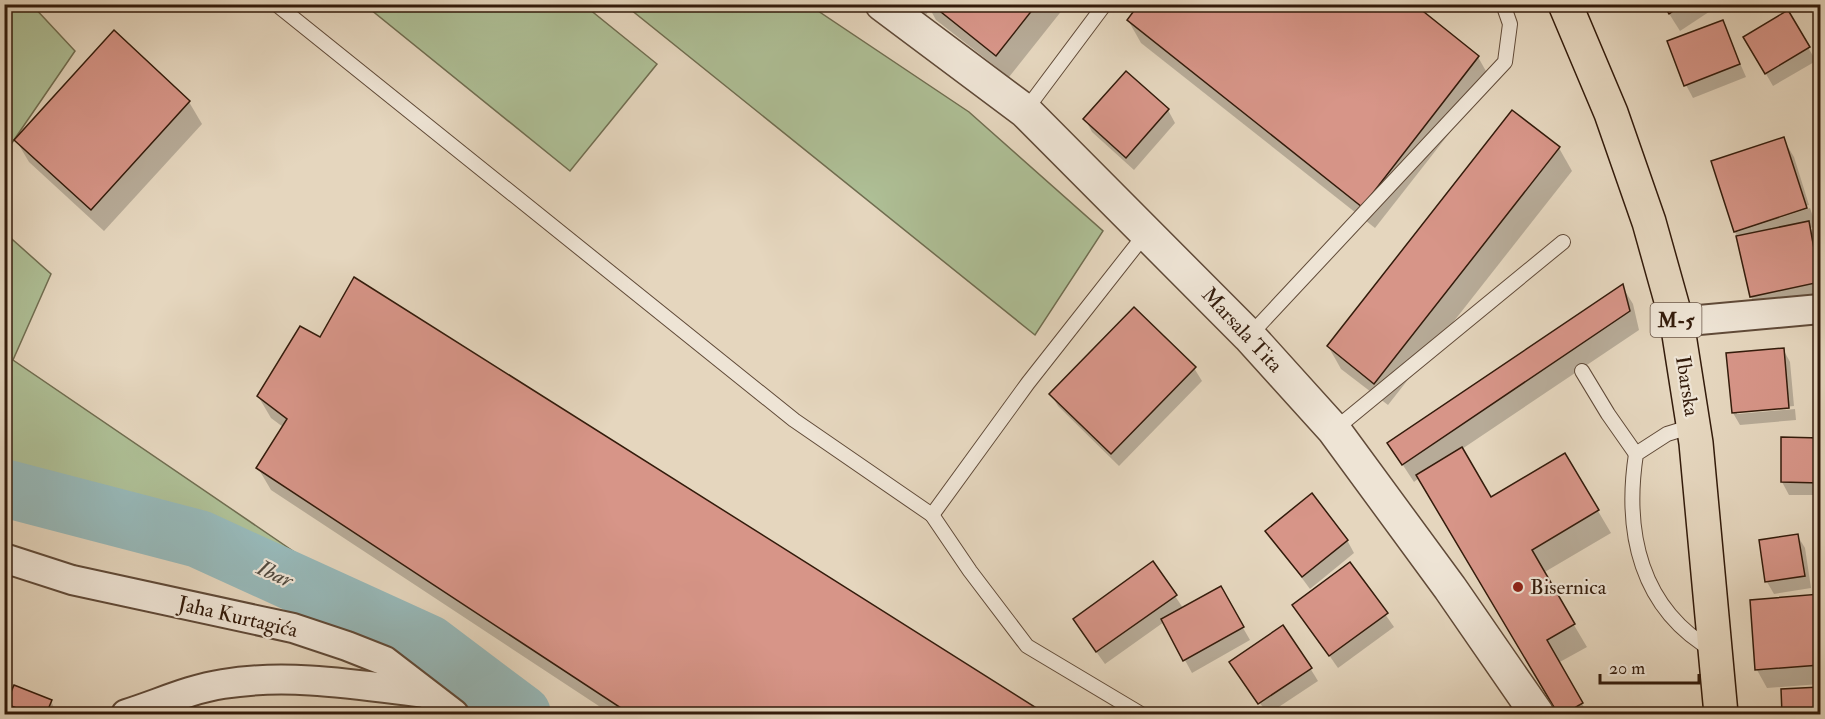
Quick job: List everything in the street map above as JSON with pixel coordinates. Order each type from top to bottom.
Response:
[{"type":"main road","name":"Ibarska","points":[[1565,4],[1611,112],[1649,222],[1677,322],[1693,426],[1721,714]]},
{"type":"street","name":"Marsala Tita","points":[[882,4],[1025,111],[1249,336],[1334,430],[1450,588],[1537,714]]},
{"type":"street","points":[[1677,322],[1821,309]]},
{"type":"street","name":"Jaha Kurtagića","points":[[4,558],[72,580],[293,628],[384,661],[454,714]]},
{"type":"street","points":[[126,714],[221,684],[261,680],[343,683],[427,693]]},
{"type":"lane","points":[[276,4],[794,420],[932,515],[970,571],[1027,646],[1141,714]]},
{"type":"lane","points":[[1025,111],[1105,4]]},
{"type":"lane","points":[[1249,336],[1505,62],[1510,24],[1503,4]]},
{"type":"lane","points":[[932,515],[1028,383],[1147,232]]},
{"type":"lane","points":[[1334,430],[1563,242]]},
{"type":"lane","points":[[1582,371],[1608,414],[1636,453],[1630,489],[1636,546],[1659,603],[1676,624],[1694,640],[1715,652]]},
{"type":"lane","points":[[1636,453],[1667,434],[1693,426]]},
{"type":"green space","points":[[5,4],[32,5],[75,51],[5,153]]},
{"type":"green space","points":[[365,5],[584,5],[657,64],[570,171]]},
{"type":"green space","points":[[625,5],[809,5],[969,112],[1103,231],[1035,335]]},
{"type":"green space","points":[[4,232],[51,274],[13,360],[296,553],[5,467]]},
{"type":"building","points":[[931,4],[1037,4],[996,56]]},
{"type":"building","points":[[1139,4],[1414,4],[1479,56],[1362,207],[1127,20]]},
{"type":"building","points":[[1663,4],[1683,4],[1669,14]]},
{"type":"building","points":[[1788,10],[1810,47],[1765,74],[1743,37]]},
{"type":"building","points":[[1723,20],[1740,64],[1684,86],[1667,41]]},
{"type":"building","points":[[114,30],[190,101],[91,210],[14,140]]},
{"type":"building","points":[[1126,71],[1169,109],[1126,158],[1083,119]]},
{"type":"building","points":[[1512,110],[1560,147],[1374,384],[1327,346]]},
{"type":"building","points":[[1784,137],[1807,208],[1734,232],[1711,161]]},
{"type":"building","points":[[1809,221],[1820,282],[1750,297],[1736,236]]},
{"type":"building","points":[[354,277],[1046,714],[630,714],[256,468],[287,419],[257,396],[300,326],[320,337]]},
{"type":"building","points":[[1623,284],[1630,311],[1402,465],[1387,443]]},
{"type":"building","points":[[1134,307],[1196,367],[1111,454],[1049,394]]},
{"type":"building","points":[[1784,348],[1789,408],[1732,413],[1726,353]]},
{"type":"building","points":[[1781,437],[1820,438],[1820,483],[1781,482]]},
{"type":"building","name":"Bisernica","points":[[1462,447],[1491,497],[1565,453],[1599,510],[1532,550],[1575,624],[1547,640],[1583,703],[1564,714],[1558,714],[1416,475]]},
{"type":"building","points":[[1312,493],[1348,540],[1302,577],[1265,531]]},
{"type":"building","points":[[1798,534],[1805,576],[1765,582],[1759,540]]},
{"type":"building","points":[[1153,561],[1177,595],[1096,652],[1073,619]]},
{"type":"building","points":[[1350,562],[1388,613],[1329,656],[1292,605]]},
{"type":"building","points":[[1221,586],[1244,627],[1183,661],[1161,619]]},
{"type":"building","points":[[1820,594],[1820,665],[1755,670],[1750,600]]},
{"type":"building","points":[[1283,625],[1312,668],[1258,704],[1229,662]]},
{"type":"building","points":[[14,685],[52,700],[46,714],[32,714],[6,704]]},
{"type":"building","points":[[1820,687],[1820,714],[1782,714],[1781,689]]},
{"type":"waterway","name":"Ibar","points":[[4,488],[199,539],[429,644],[522,714]]},
{"type":"place","name":"Bisernica","points":[[1518,587]]}]
